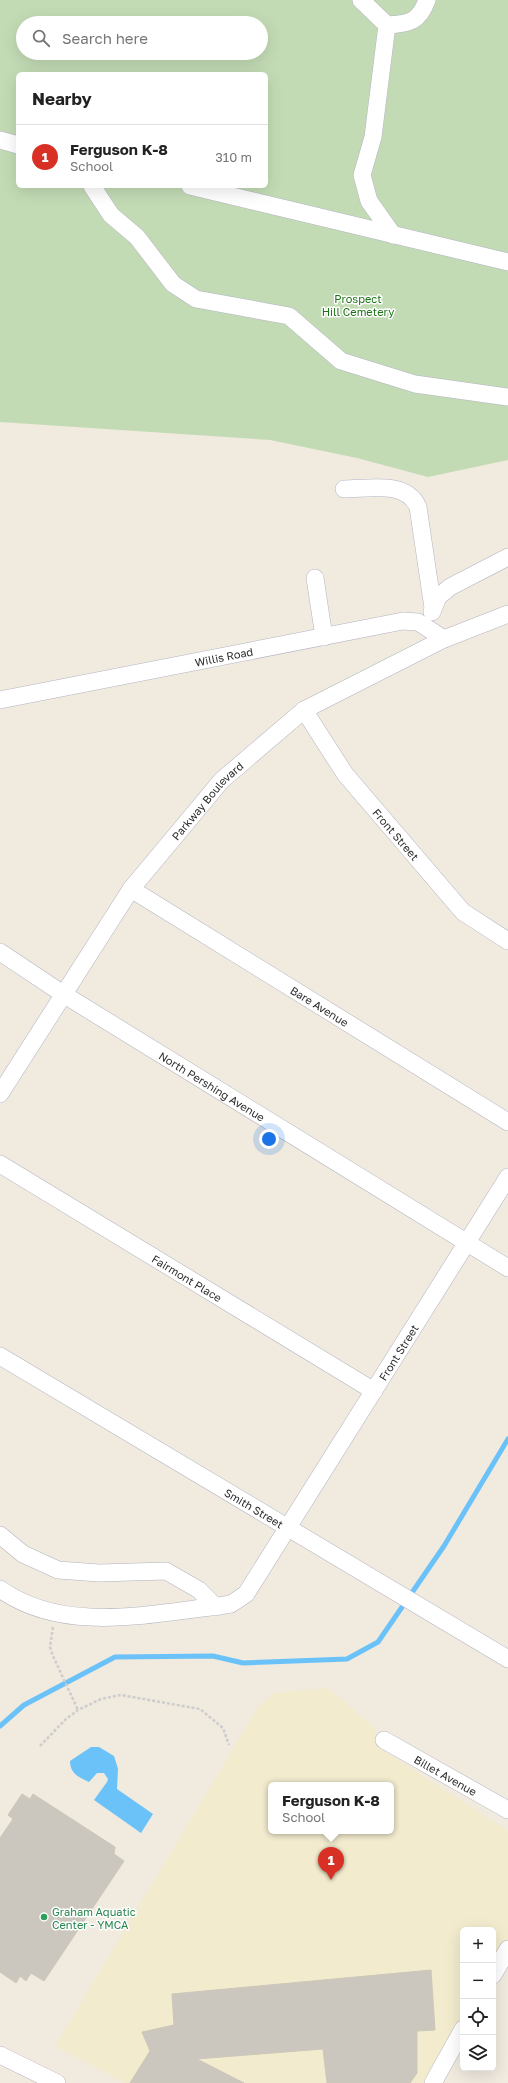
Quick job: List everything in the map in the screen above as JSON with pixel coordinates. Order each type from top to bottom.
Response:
[{"type":"street","points":[[361,0],[387,25],[406,24],[422,14],[427,0]]},
{"type":"street","points":[[387,25],[373,137],[362,175],[369,201],[393,235]]},
{"type":"street","points":[[0,140],[16,144]]},
{"type":"street","points":[[93,188],[111,215],[137,237],[173,284],[196,299],[289,316],[340,361],[415,384],[508,396]]},
{"type":"street","points":[[198,188],[508,262]]},
{"type":"street","points":[[355,226],[369,201]]},
{"type":"street","points":[[344,489],[391,488],[404,492],[412,497],[418,507],[433,608]]},
{"type":"street","points":[[426,627],[438,596],[450,587],[508,557]]},
{"type":"street","points":[[315,578],[324,637]]},
{"type":"street","name":"Parkway Boulevard","points":[[0,1094],[131,889],[222,780],[304,710],[444,639],[508,614]]},
{"type":"street","name":"Willis Road","points":[[0,700],[403,621],[418,622],[444,639]]},
{"type":"street","name":"Front Street","points":[[304,710],[345,774],[463,912],[508,941]]},
{"type":"street","name":"Bare Avenue","points":[[131,889],[508,1122]]},
{"type":"street","name":"North Pershing Avenue","points":[[0,952],[63,994],[508,1268]]},
{"type":"street","name":"Fairmont Place","points":[[0,1164],[374,1391]]},
{"type":"street","name":"Front Street","points":[[0,1589],[13,1598],[43,1610],[69,1616],[110,1617],[216,1607],[231,1604],[246,1594],[508,1177]]},
{"type":"street","name":"Smith Street","points":[[0,1356],[508,1659]]},
{"type":"street","points":[[0,1535],[23,1554],[58,1570],[99,1573],[166,1571],[199,1590],[216,1607]]},
{"type":"street","name":"Billet Avenue","points":[[384,1740],[508,1810]]},
{"type":"street","points":[[496,1970],[508,1949]]},
{"type":"street","points":[[433,2083],[460,2034]]},
{"type":"street","points":[[0,2055],[34,2078],[57,2083]]},
{"type":"path","points":[[56,1613],[50,1647],[59,1672],[73,1697],[78,1710]]},
{"type":"path","points":[[40,1746],[66,1719],[78,1710],[100,1699],[121,1695],[200,1709],[224,1728],[229,1746]]},
{"type":"shaded area","points":[[328,1688],[374,1727],[380,1748],[508,1831],[508,1964],[496,1982],[496,1927],[460,1927],[460,2038],[430,2083],[125,2083],[55,2046],[258,1707],[275,1693]]},
{"type":"green space","name":"Prospect Hill Cemetery","points":[[0,0],[508,0],[508,460],[428,477],[357,458],[270,440],[0,422]]},
{"type":"water","points":[[91,1747],[99,1747],[114,1756],[118,1769],[117,1789],[153,1814],[141,1833],[94,1800],[107,1782],[108,1779],[104,1773],[97,1773],[89,1782],[73,1772],[70,1761]]},
{"type":"building","name":"Graham Aquatic Center - YMCA","points":[[22,1794],[30,1799],[33,1794],[115,1847],[114,1854],[124,1861],[44,1981],[31,1973],[26,1981],[20,1976],[16,1983],[0,1972],[0,1838],[13,1819],[8,1815]]},
{"type":"building","points":[[431,1970],[435,2030],[417,2031],[417,2073],[410,2083],[327,2083],[323,2049],[197,2059],[244,2083],[130,2083],[150,2051],[142,2032],[174,2025],[172,1994]]},
{"type":"waterway","points":[[0,1726],[24,1705],[115,1657],[213,1656],[243,1663],[347,1659],[378,1642],[444,1546],[508,1439]]},
{"type":"place","name":"Ferguson K-8","points":[[331,1880]]},
{"type":"place","name":"Graham Aquatic Center - YMCA","points":[[44,1917]]}]
